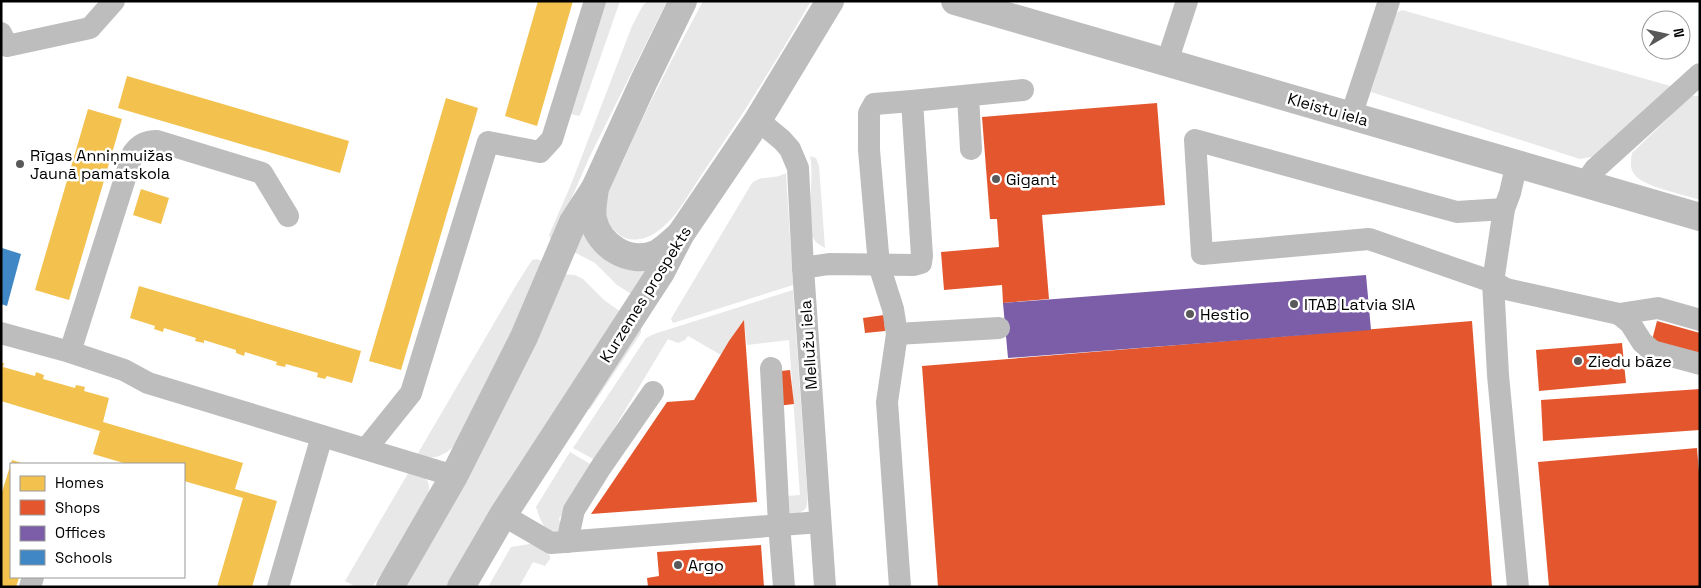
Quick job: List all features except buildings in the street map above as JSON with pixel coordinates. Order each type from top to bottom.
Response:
[{"type":"main road","points":[[390,587],[454,476],[524,337],[573,222],[594,188],[683,1]]},
{"type":"main road","name":"Kurzemes prospekts","points":[[461,587],[503,515],[661,272],[680,235],[758,120],[830,1]]},
{"type":"main road","name":"Kleistu iela","points":[[955,1],[1700,217]]},
{"type":"main road","points":[[594,188],[592,218],[600,236],[612,249],[630,256],[656,254],[680,235]]},
{"type":"street","points":[[3,41],[90,28],[114,1]]},
{"type":"street","points":[[366,449],[411,393],[488,142],[540,152],[552,139],[595,1]]},
{"type":"street","points":[[1168,62],[1187,1]]},
{"type":"street","points":[[1351,116],[1389,1]]},
{"type":"street","points":[[1585,183],[1596,169],[1700,74]]},
{"type":"street","points":[[900,587],[887,402],[897,334],[893,310],[879,265],[869,113],[874,104],[1023,90]]},
{"type":"street","points":[[968,96],[971,149]]},
{"type":"street","points":[[803,268],[829,264],[914,265],[920,263],[922,256],[912,101]]},
{"type":"street","name":"Mellužu iela","points":[[758,120],[790,149],[798,168],[825,587]]},
{"type":"street","points":[[1504,209],[1457,212],[1195,140],[1202,254],[1369,240],[1493,282],[1506,289],[1619,314],[1658,308],[1700,320]]},
{"type":"street","points":[[70,352],[133,153],[138,146],[148,141],[157,141],[262,173],[288,216]]},
{"type":"street","points":[[1517,163],[1504,209],[1493,282],[1498,375],[1518,587]]},
{"type":"street","points":[[1619,314],[1630,323],[1642,342],[1652,350],[1700,364]]},
{"type":"street","points":[[897,334],[999,328]]},
{"type":"street","points":[[1,332],[124,370],[148,383],[454,476]]},
{"type":"street","points":[[770,368],[784,587]]},
{"type":"street","points":[[567,542],[574,510],[653,392]]},
{"type":"street","points":[[278,587],[322,436]]},
{"type":"street","points":[[503,515],[551,543],[820,522]]},
{"type":"shaded area","points":[[600,1],[620,1],[581,113],[579,116],[566,113]]},
{"type":"shaded area","points":[[647,1],[667,1],[590,156],[552,243],[549,235],[570,187],[632,26]]},
{"type":"shaded area","points":[[703,1],[811,1],[745,110],[676,214],[663,228],[651,235],[639,239],[627,239],[611,227],[606,213],[607,197],[653,98]]},
{"type":"shaded area","points":[[1402,10],[1674,87],[1602,153],[1580,159],[1371,92],[1396,13]]},
{"type":"shaded area","points":[[1691,96],[1700,96],[1700,200],[1646,183],[1635,175],[1631,164],[1632,153]]},
{"type":"shaded area","points":[[810,156],[816,158],[819,166],[825,248],[814,240],[811,231]]},
{"type":"shaded area","points":[[786,173],[793,285],[673,323],[671,319],[752,183],[759,179]]},
{"type":"shaded area","points":[[580,230],[649,268],[633,295],[617,285],[595,263],[572,251]]},
{"type":"shaded area","points":[[537,259],[544,262],[504,350],[456,445],[438,456],[429,458],[417,455],[518,282],[532,260]]},
{"type":"shaded area","points":[[562,274],[575,275],[583,279],[604,300],[621,312],[448,587],[403,587]]},
{"type":"shaded area","points":[[793,290],[807,490],[807,506],[803,511],[788,516],[786,496],[800,495],[789,340],[747,345],[744,320],[721,355],[688,336],[685,340],[678,343],[668,339],[595,460],[573,448],[646,338]]},
{"type":"shaded area","points":[[641,327],[641,333],[590,409],[588,409]]},
{"type":"shaded area","points":[[570,452],[592,465],[559,519],[561,525],[556,534],[545,527],[536,507]]},
{"type":"shaded area","points":[[410,470],[422,475],[428,482],[429,491],[425,504],[398,551],[372,587],[356,587],[345,581]]},
{"type":"shaded area","points":[[530,544],[542,548],[550,556],[545,566],[533,562],[519,587],[488,587],[511,547]]},
{"type":"place","name":"Rīgas Anniņmuižas Jaunā pamatskola","points":[[20,164]]},
{"type":"place","name":"Gigant","points":[[996,179]]},
{"type":"place","name":"ITAB Latvia SIA","points":[[1294,304]]},
{"type":"place","name":"Hestio","points":[[1190,314]]},
{"type":"place","name":"Ziedu bāze","points":[[1578,361]]},
{"type":"place","name":"Argo","points":[[678,565]]}]
